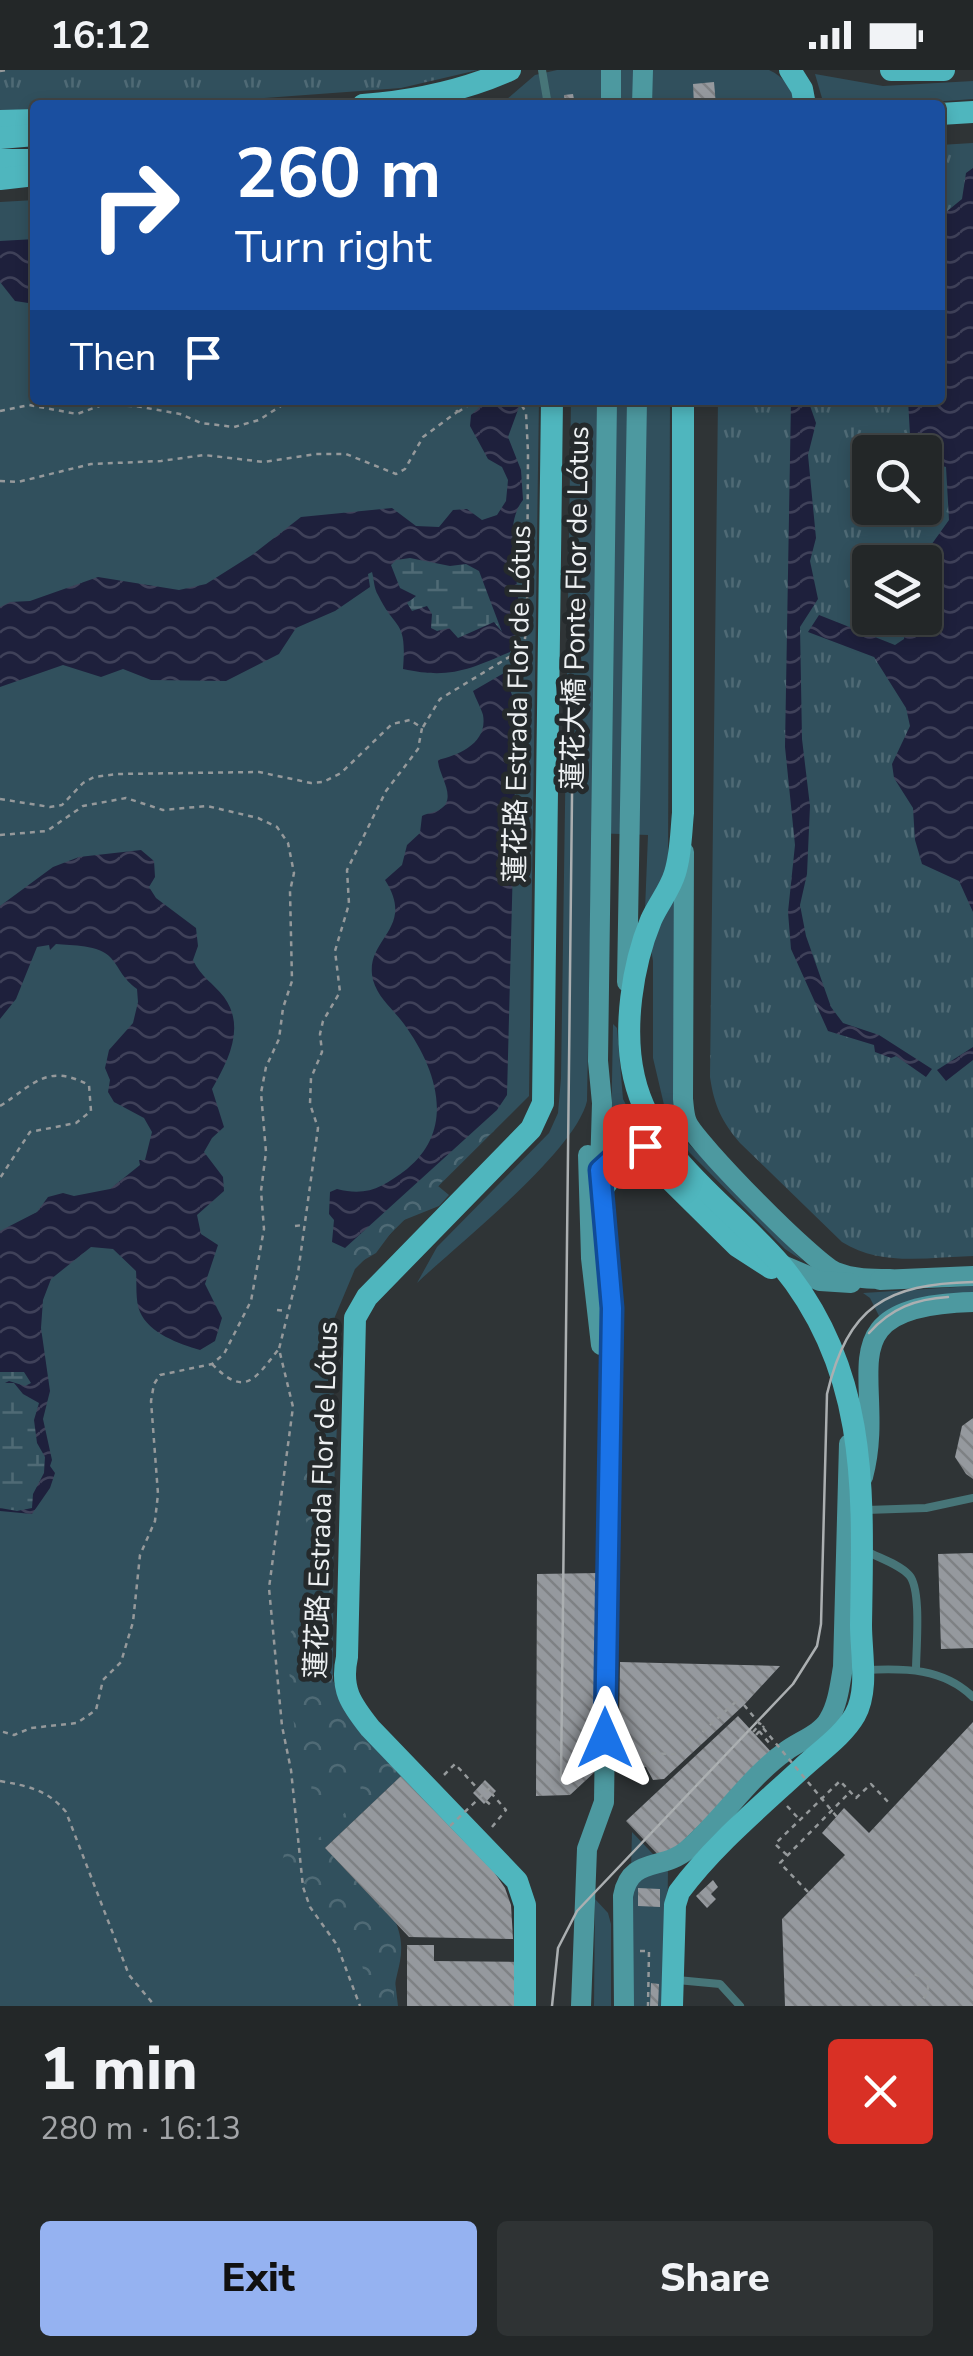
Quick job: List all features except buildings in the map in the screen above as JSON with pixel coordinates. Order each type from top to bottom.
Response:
[{"type":"main road","points":[[400,100],[470,87],[511,70]]},
{"type":"main road","points":[[486,100],[511,70]]},
{"type":"main road","points":[[611,100],[612,70]]},
{"type":"main road","points":[[642,100],[643,70]]},
{"type":"main road","points":[[790,70],[804,100]]},
{"type":"main road","points":[[891,70],[944,70]]},
{"type":"main road","points":[[945,114],[973,112]]},
{"type":"main road","points":[[0,121],[30,120]]},
{"type":"main road","points":[[0,138],[30,136]]},
{"type":"main road","points":[[0,160],[30,160]]},
{"type":"main road","points":[[0,178],[30,175]]},
{"type":"main road","name":"蓮花路 Estrada Flor de Lótus","points":[[525,2006],[525,1904],[517,1881],[370,1728],[346,1696],[343,1675],[347,1658],[353,1334],[358,1310],[532,1129],[543,1103],[552,405]]},
{"type":"main road","name":"蓮花大橋 Ponte Flor de Lótus","points":[[598,1060],[607,405]]},
{"type":"main road","name":"蓮花大橋 Ponte Flor de Lótus","points":[[630,1019],[626,996],[637,405]]},
{"type":"main road","points":[[683,405],[686,1122],[809,1255],[835,1272],[890,1279]]},
{"type":"main road","points":[[672,2006],[675,1905],[681,1888],[849,1724],[860,1705],[862,1670],[862,1510],[855,1428],[824,1329],[785,1271],[671,1152],[650,1122],[638,1093],[630,1019],[645,937],[674,875],[683,813]]},
{"type":"main road","points":[[581,2006],[587,1849],[604,1802],[612,1308],[601,1180],[598,1060]]},
{"type":"main road","points":[[598,1060],[587,1168],[588,1200],[592,1274],[609,1397]]},
{"type":"main road","points":[[601,1180],[612,1156],[633,1147],[671,1152]]},
{"type":"main road","points":[[601,1180],[625,1164],[640,1162],[657,1167],[737,1246],[785,1271],[820,1281],[973,1276]]},
{"type":"main road","points":[[861,1484],[868,1456],[866,1361],[878,1331],[916,1307],[973,1302]]},
{"type":"main road","points":[[624,2006],[623,1896],[627,1880],[643,1867],[668,1862],[687,1850],[783,1752],[828,1722],[836,1701],[844,1648],[849,1440],[855,1428]]},
{"type":"lane","points":[[542,70],[547,100]]},
{"type":"lane","points":[[862,1510],[926,1508],[973,1498]]},
{"type":"lane","points":[[862,1549],[912,1578],[916,1592],[916,1670]]},
{"type":"lane","points":[[862,1670],[916,1670],[953,1680],[973,1696]]},
{"type":"lane","points":[[672,1980],[720,1984],[732,1993],[738,2006]]},
{"type":"path","points":[[0,70],[7,70]]},
{"type":"path","points":[[0,411],[30,405],[76,414],[102,405],[136,406],[180,414],[201,423],[234,426],[259,420],[282,405]]},
{"type":"path","points":[[456,405],[456,412]]},
{"type":"path","points":[[0,481],[18,482],[91,464],[204,455],[264,462],[346,454],[396,474],[405,469],[423,437],[468,405]]},
{"type":"path","points":[[212,1364],[228,1378],[250,1381],[260,1376],[278,1349],[289,1311],[318,1128],[308,1092],[322,1052],[323,1021],[340,992],[335,951],[349,904],[348,870],[386,791],[418,748],[422,728],[440,698],[524,648],[528,452],[526,413],[522,405]]},
{"type":"path","points":[[0,799],[37,807],[62,805],[83,783],[94,777],[118,774],[259,772],[323,782],[341,773],[392,724],[410,720],[422,728]]},
{"type":"path","points":[[0,835],[47,831],[83,806],[126,798],[163,810],[207,806],[258,818],[277,828],[288,843],[294,873],[290,890],[292,981],[261,1093],[266,1152],[261,1191],[264,1229],[251,1301],[224,1354],[212,1364],[160,1375],[154,1384],[151,1402],[158,1494],[155,1521],[140,1555],[133,1622],[121,1662],[103,1680],[96,1710],[78,1723],[31,1728],[14,1735],[0,1732]]},
{"type":"path","points":[[0,1106],[24,1086],[47,1076],[70,1076],[89,1085],[91,1111],[76,1123],[30,1132],[0,1178]]},
{"type":"path","points":[[294,1226],[305,1224]]},
{"type":"path","points":[[276,1310],[289,1311]]},
{"type":"path","points":[[278,1349],[293,1407],[270,1588],[282,1726],[291,1770],[303,1887],[310,1906],[338,1945],[360,2006]]},
{"type":"path","points":[[598,1752],[678,1754],[740,1698],[836,1817]]},
{"type":"path","points":[[762,1724],[760,1730],[754,1733],[762,1724]]},
{"type":"path","points":[[760,1730],[764,1736]]},
{"type":"path","points":[[442,1776],[455,1764],[477,1788]]},
{"type":"path","points":[[0,1781],[40,1790],[53,1797],[66,1812],[129,1975],[155,2006]]},
{"type":"path","points":[[786,1855],[775,1844],[840,1781],[856,1798],[871,1784],[891,1805]]},
{"type":"path","points":[[450,1826],[492,1786]]},
{"type":"path","points":[[808,1892],[780,1863],[830,1808],[850,1792]]},
{"type":"path","points":[[491,1827],[506,1810],[492,1794]]},
{"type":"path","points":[[486,1801],[492,1806]]},
{"type":"path","points":[[870,1969],[888,1982],[914,1974],[928,1980],[928,1992],[918,2006]]},
{"type":"green space","points":[[0,70],[478,70],[401,88],[237,100],[30,100],[30,109],[0,111]]},
{"type":"green space","points":[[557,70],[769,70],[787,84],[795,100],[506,100],[535,75]]},
{"type":"green space","points":[[815,74],[883,86],[973,81],[973,99],[823,100]]},
{"type":"green space","points":[[973,143],[973,1256],[889,1258],[842,1242],[740,1143],[720,1113],[712,1087],[718,405],[945,405],[945,145]]},
{"type":"green space","points":[[30,200],[30,405],[539,405],[529,1096],[355,1269],[334,1319],[333,1681],[347,1712],[395,1773],[320,1853],[394,1972],[398,2006],[0,2006],[0,202]]},
{"type":"green space","points":[[571,405],[670,405],[668,861],[676,904],[676,1117],[684,1139],[803,1261],[785,1249],[689,1152],[665,1109],[653,1058],[653,961],[645,910],[648,835],[592,833],[587,1101],[578,1122],[539,1170],[417,1283],[437,1247],[549,1133],[558,1113]]},
{"type":"green space","points":[[410,558],[450,566],[466,564],[474,569],[491,594],[503,634],[494,623],[458,638],[430,628],[432,614],[426,606],[412,612],[407,603],[415,597],[400,588],[390,565]]},
{"type":"green space","points":[[613,1024],[617,1028],[623,1099],[644,1140],[614,1145],[611,1137]]},
{"type":"green space","points":[[498,1121],[494,1131],[466,1154],[438,1186],[449,1195],[439,1206],[399,1222],[376,1253],[345,1271],[344,1252],[388,1219],[418,1179],[477,1132]]},
{"type":"green space","points":[[324,1256],[326,1275],[318,1291],[309,1286],[313,1258]]},
{"type":"green space","points":[[973,1286],[973,1294],[913,1300],[880,1318],[863,1293]]},
{"type":"green space","points":[[0,1372],[25,1372],[31,1383],[25,1386],[7,1382],[39,1403],[37,1443],[45,1457],[44,1473],[33,1508],[17,1511],[0,1508]]},
{"type":"green space","points":[[320,1415],[326,1432],[337,1425],[333,1507],[322,1518],[323,1530],[331,1535],[333,1681],[347,1712],[401,1776],[325,1848],[396,1923],[401,1956],[394,2006],[378,2006],[362,1986],[360,1959],[344,1937],[343,1926],[326,1911],[314,1907],[305,1892],[306,1884],[288,1885],[282,1866],[288,1847],[320,1837],[361,1794],[360,1783],[352,1777],[331,1778],[327,1807],[314,1825],[310,1769],[297,1758],[286,1636],[310,1611],[316,1579],[313,1548],[294,1479],[297,1458],[303,1449],[315,1447]]},
{"type":"green space","points":[[632,1832],[668,1870],[666,2006],[631,2006],[628,1987]]},
{"type":"green space","points":[[595,1899],[608,1913],[611,1924],[611,2006],[594,2006]]},
{"type":"water","points":[[973,168],[973,912],[959,881],[922,864],[915,840],[913,808],[894,778],[892,764],[910,726],[906,708],[874,657],[808,632],[819,615],[852,628],[852,635],[870,635],[895,645],[904,635],[942,635],[942,545],[931,545],[949,520],[942,435],[910,435],[908,405],[945,405],[945,213],[962,199],[966,173]]},
{"type":"water","points":[[30,239],[30,303],[15,301],[0,282],[0,241]]},
{"type":"water","points":[[482,405],[519,407],[508,437],[521,470],[523,500],[514,521],[518,602],[510,652],[458,671],[403,669],[402,633],[377,593],[372,572],[368,574],[370,587],[335,611],[296,628],[279,654],[226,681],[151,680],[123,669],[101,677],[63,665],[0,687],[0,607],[10,602],[30,601],[98,577],[179,590],[206,584],[301,517],[392,508],[416,526],[439,527],[453,510],[467,509],[482,520],[497,515],[506,501],[508,480],[502,467],[488,459],[470,426],[471,415]],"holes":[[[410,558],[450,566],[466,564],[479,571],[502,632],[494,622],[458,638],[449,628],[431,628],[432,614],[427,606],[412,611],[407,603],[416,596],[400,588],[391,565]]]},
{"type":"water","points":[[791,405],[810,405],[816,423],[808,455],[816,538],[810,561],[818,599],[800,627],[802,739],[810,806],[807,874],[800,905],[806,936],[831,1007],[843,1023],[879,1035],[932,1069],[926,1077],[896,1056],[875,1052],[874,1045],[828,1031],[791,949],[788,912],[795,845],[785,747]]},
{"type":"water","points":[[504,673],[517,709],[507,1095],[497,1110],[345,1248],[332,1242],[330,1192],[366,1191],[407,1169],[423,1153],[436,1117],[436,1098],[425,1059],[373,980],[375,954],[393,923],[395,911],[385,880],[402,865],[407,845],[420,833],[422,816],[445,805],[446,786],[438,760],[463,751],[481,733],[483,715],[473,691]]},
{"type":"water","points":[[141,850],[154,861],[155,877],[149,887],[156,898],[196,928],[198,946],[193,960],[224,997],[234,1020],[229,1055],[212,1089],[224,1127],[204,1152],[223,1177],[224,1191],[197,1215],[201,1234],[218,1245],[205,1284],[222,1318],[215,1341],[200,1350],[157,1332],[138,1308],[136,1271],[113,1249],[91,1247],[51,1279],[43,1300],[41,1328],[50,1391],[43,1419],[50,1466],[55,1473],[32,1514],[0,1511],[32,1508],[45,1457],[37,1443],[34,1420],[39,1403],[14,1383],[5,1383],[9,1381],[25,1386],[31,1383],[24,1372],[0,1372],[0,1231],[37,1212],[48,1197],[110,1189],[140,1165],[139,1160],[145,1160],[152,1132],[144,1118],[114,1102],[108,1092],[110,1080],[105,1068],[109,1050],[133,1023],[137,989],[100,950],[56,944],[50,950],[49,945],[37,947],[16,999],[0,1019],[0,906],[53,867],[79,857]]},
{"type":"water","points":[[973,1047],[973,1060],[946,1081],[937,1070]]},
{"type":"tram line","points":[[561,1780],[573,707]]},
{"type":"tram line","points":[[552,2006],[558,1948],[577,1911],[793,1684],[817,1646],[821,1624],[827,1394],[846,1340],[859,1320],[894,1295],[916,1288],[973,1282]]},
{"type":"tram line","points":[[869,1333],[905,1306],[948,1297]]},
{"type":"route","points":[[605,1738],[612,1308],[600,1170],[622,1150],[645,1146]]}]
